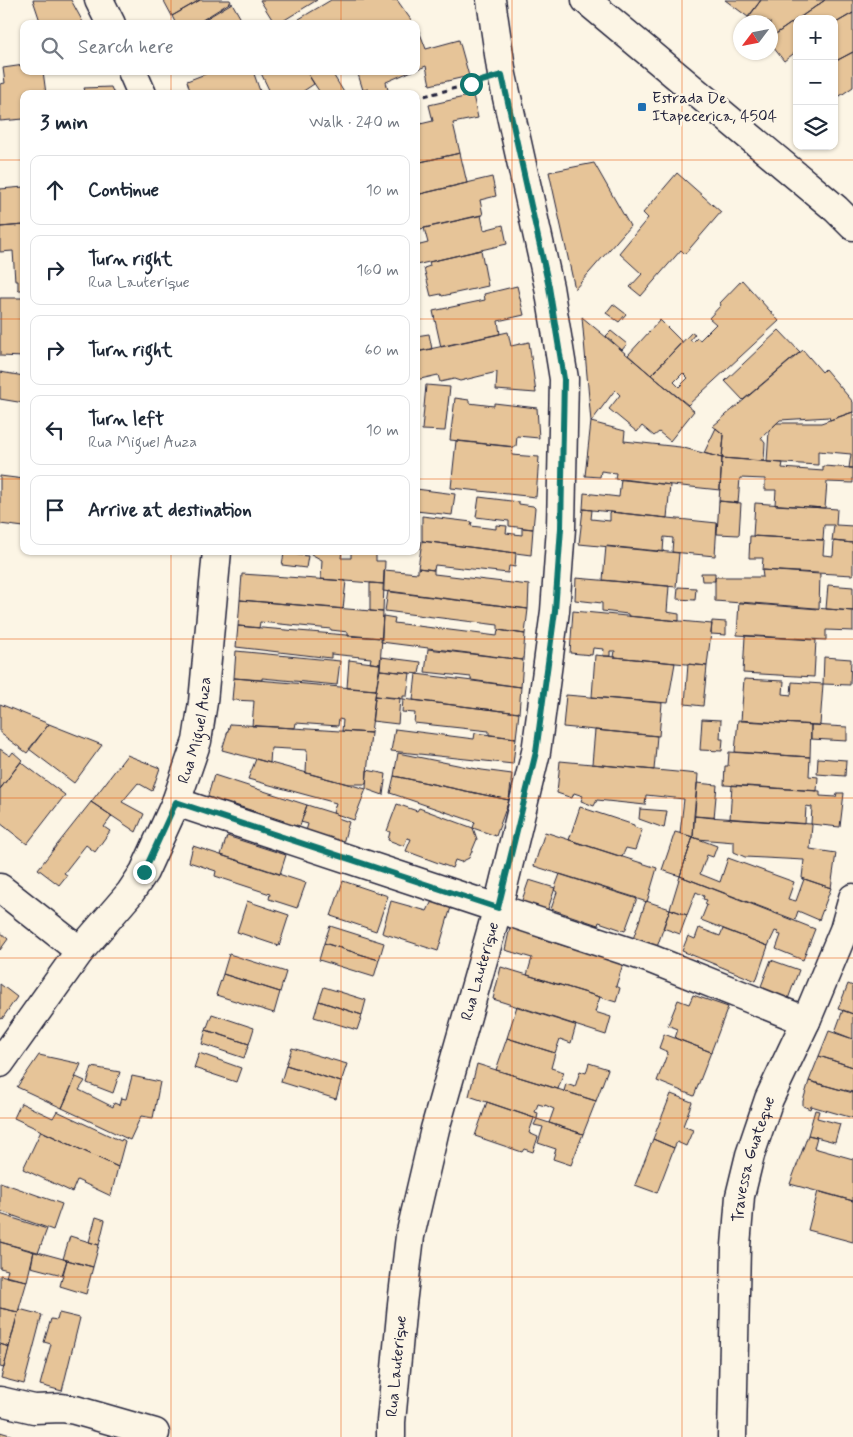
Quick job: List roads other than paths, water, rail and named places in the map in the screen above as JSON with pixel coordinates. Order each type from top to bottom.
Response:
[{"type":"street","points":[[99,0],[108,20]]},
{"type":"street","name":"Rua Lauterique","points":[[391,1437],[402,1304],[410,1236],[435,1129],[498,908],[536,752],[555,611],[561,528],[564,379],[549,287],[502,75],[490,0]]},
{"type":"street","points":[[586,0],[836,209],[853,226]]},
{"type":"street","points":[[134,75],[140,90]]},
{"type":"street","name":"Rua Miguel Auza","points":[[0,1063],[80,951],[130,893],[144,872],[176,802],[196,741],[203,702],[217,555]]},
{"type":"street","points":[[176,802],[651,959],[806,1021]]},
{"type":"street","points":[[0,888],[80,951]]},
{"type":"street","name":"Travessa Guateque","points":[[732,1437],[736,1246],[740,1196],[750,1154],[769,1099],[806,1021],[844,930],[853,898]]},
{"type":"street","points":[[0,1401],[34,1409],[62,1408],[75,1410],[155,1433]]},
{"type":"place","name":"Estrada De Itapecerica, 4504","points":[[642,107]]}]
